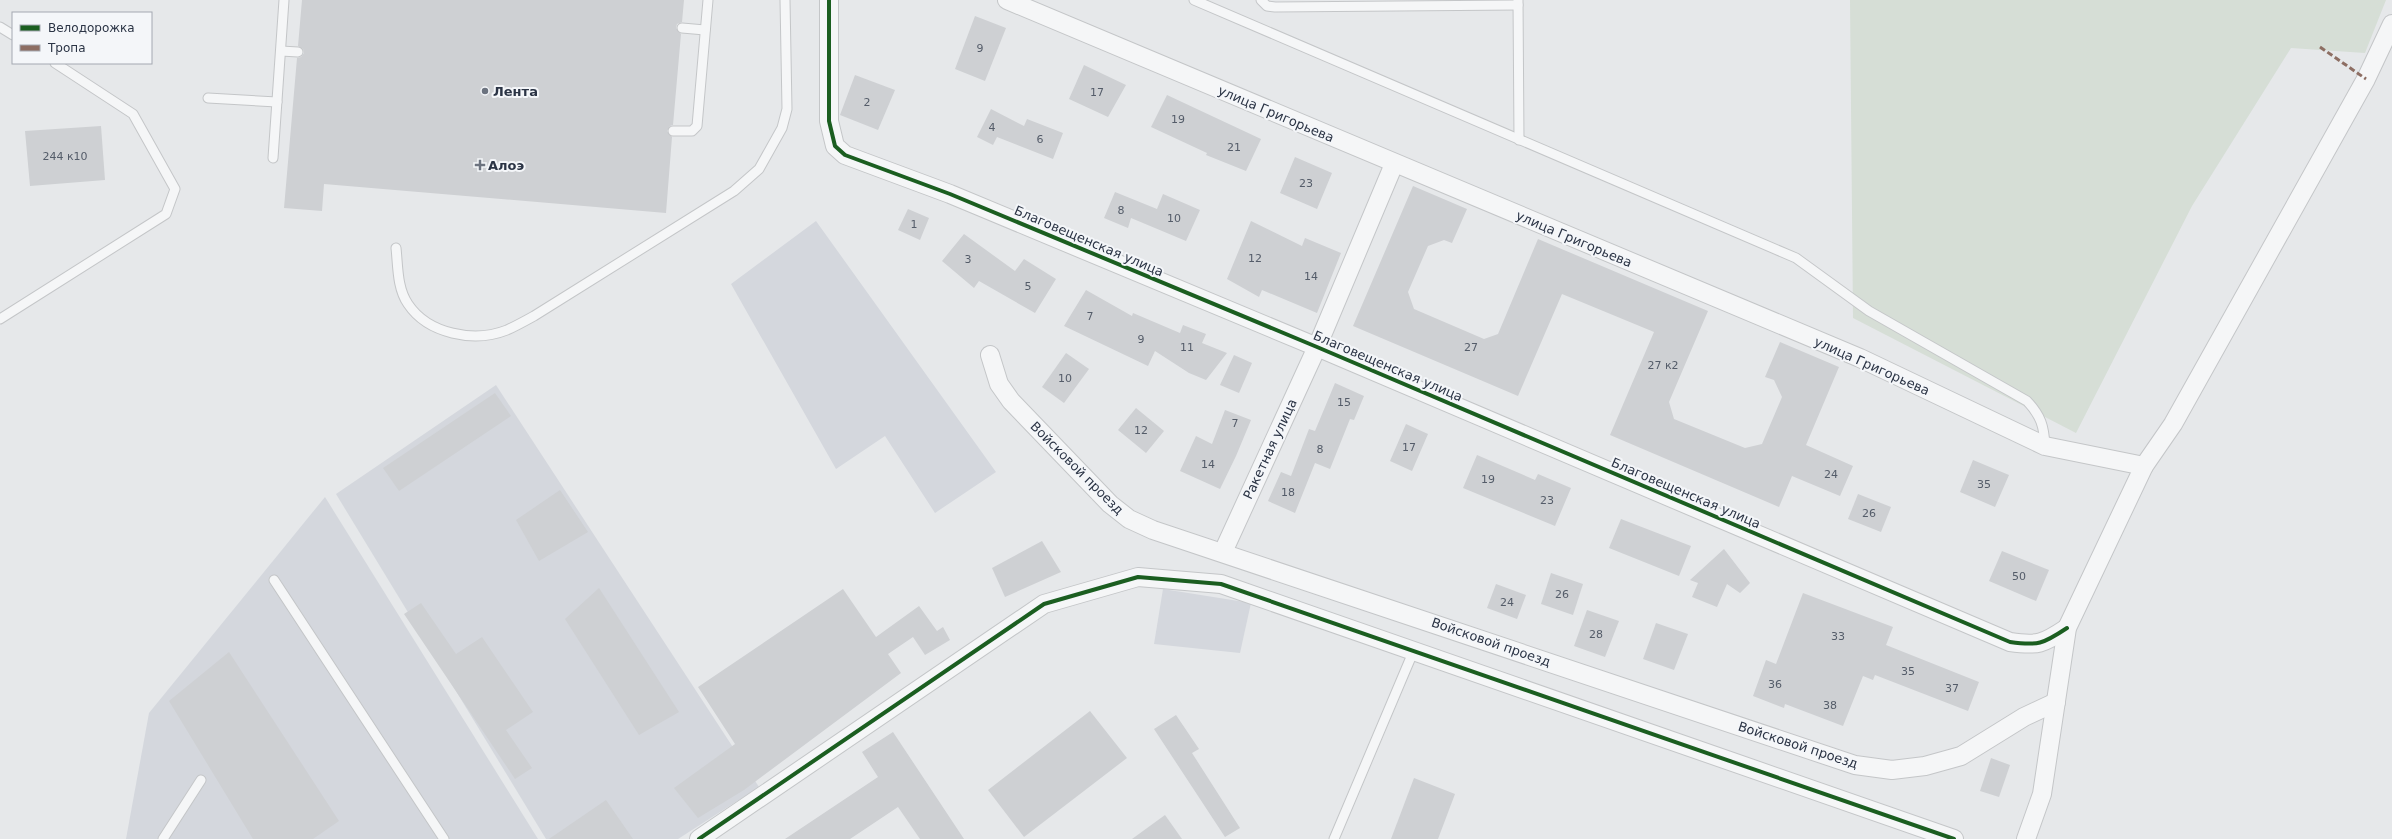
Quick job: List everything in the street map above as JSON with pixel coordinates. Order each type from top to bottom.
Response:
[{"type":"street","name":"Благовещенская улица","points":[[829,0],[829,121],[835,146],[845,156],[950,194],[1317,346],[2010,642],[2033,645],[2050,640],[2067,628]]},
{"type":"street","name":"улица Григорьева","points":[[1007,0],[1394,164],[1860,358],[2045,446],[2144,466]]},
{"type":"street","points":[[2026,839],[2042,794],[2067,628],[2144,466],[2176,418],[2366,79],[2392,24]]},
{"type":"street","name":"Ракетная улица","points":[[1223,552],[1317,346],[1394,164]]},
{"type":"street","name":"Войсковой проезд","points":[[990,355],[999,384],[1011,402],[1116,509],[1129,519],[1153,530],[1223,552],[1855,765],[1892,770],[1925,766],[1961,756],[2024,717],[2056,702]]},
{"type":"street","points":[[699,839],[1044,604],[1138,577],[1221,584],[1954,839]]},
{"type":"lane","points":[[273,158],[284,0]]},
{"type":"lane","points":[[673,130],[692,131],[697,126],[708,0]]},
{"type":"lane","points":[[396,248],[398,279],[407,304],[425,324],[450,333],[476,335],[506,330],[534,316],[734,191],[759,169],[782,128],[787,109],[785,0]]},
{"type":"lane","points":[[1194,0],[1796,258],[1868,311],[2027,401],[2037,412],[2044,424],[2045,446]]},
{"type":"lane","points":[[1261,0],[1267,6],[1275,7],[1518,2],[1519,140]]},
{"type":"lane","points":[[0,27],[12,34]]},
{"type":"lane","points":[[682,28],[705,30]]},
{"type":"lane","points":[[281,51],[298,52]]},
{"type":"lane","points":[[0,319],[166,214],[175,189],[133,114],[57,64]]},
{"type":"lane","points":[[208,98],[277,102]]},
{"type":"lane","points":[[274,580],[444,839]]},
{"type":"lane","points":[[1334,839],[1414,650]]},
{"type":"lane","points":[[163,839],[201,780]]},
{"type":"shaded area","points":[[1850,0],[2386,0],[2365,53],[2291,48],[2192,206],[2076,433],[1853,318]]},
{"type":"shaded area","points":[[816,221],[996,472],[935,513],[885,436],[836,469],[731,284]]},
{"type":"shaded area","points":[[496,385],[759,787],[678,839],[546,839],[336,494]]},
{"type":"shaded area","points":[[325,497],[538,839],[126,839],[149,713]]},
{"type":"shaded area","points":[[1163,589],[1251,603],[1240,653],[1154,644]]},
{"type":"building","name":"Лента","points":[[302,0],[684,0],[682,22],[677,24],[676,28],[681,34],[673,125],[670,126],[667,131],[672,137],[666,213],[324,184],[322,211],[284,208],[297,58],[301,57],[304,53],[303,49],[298,46]]},
{"type":"building","points":[[975,16],[1006,28],[985,81],[955,69]]},
{"type":"building","points":[[1084,65],[1126,85],[1108,117],[1069,99]]},
{"type":"building","points":[[855,75],[895,90],[878,130],[840,115]]},
{"type":"building","points":[[1167,95],[1261,139],[1246,171],[1206,155],[1207,153],[1151,127]]},
{"type":"building","points":[[991,109],[1024,126],[1027,119],[1063,133],[1053,159],[997,137],[993,145],[977,137]]},
{"type":"building","points":[[101,126],[105,180],[30,186],[25,131]]},
{"type":"building","points":[[1295,157],[1332,173],[1317,209],[1280,193]]},
{"type":"building","points":[[1413,186],[1467,209],[1452,243],[1444,240],[1428,246],[1408,292],[1414,309],[1484,339],[1498,334],[1538,239],[1708,311],[1669,402],[1674,419],[1745,448],[1762,444],[1782,397],[1774,380],[1765,377],[1780,342],[1839,367],[1806,445],[1853,466],[1840,496],[1792,476],[1779,507],[1610,435],[1654,332],[1562,294],[1518,396],[1353,326]]},
{"type":"building","points":[[1115,192],[1157,209],[1163,194],[1200,210],[1186,241],[1131,218],[1128,228],[1104,218]]},
{"type":"building","points":[[908,209],[929,218],[920,240],[898,230]]},
{"type":"building","points":[[1251,221],[1302,246],[1305,238],[1341,253],[1317,313],[1262,290],[1259,297],[1227,279]]},
{"type":"building","points":[[964,234],[1015,271],[1024,259],[1056,279],[1035,313],[979,281],[974,288],[942,261]]},
{"type":"building","points":[[1086,290],[1132,316],[1133,313],[1180,333],[1183,325],[1206,334],[1202,343],[1227,353],[1206,380],[1189,373],[1155,351],[1148,366],[1064,326]]},
{"type":"building","points":[[1066,353],[1089,369],[1064,403],[1042,387]]},
{"type":"building","points":[[1234,355],[1252,363],[1239,393],[1220,385]]},
{"type":"building","points":[[1335,383],[1364,396],[1354,420],[1350,419],[1330,469],[1315,463],[1295,513],[1268,501],[1281,472],[1291,476],[1309,429],[1315,431]]},
{"type":"building","points":[[495,393],[511,416],[399,491],[383,468]]},
{"type":"building","points":[[1136,408],[1164,431],[1146,453],[1118,430]]},
{"type":"building","points":[[1225,410],[1251,420],[1220,489],[1180,471],[1196,436],[1212,444]]},
{"type":"building","points":[[1406,424],[1428,434],[1412,471],[1390,461]]},
{"type":"building","points":[[1477,455],[1535,480],[1538,474],[1571,488],[1555,526],[1463,488]]},
{"type":"building","points":[[1973,460],[2009,475],[1995,507],[1960,492]]},
{"type":"building","points":[[560,490],[588,532],[539,561],[516,520]]},
{"type":"building","points":[[1858,494],[1891,507],[1881,532],[1848,519]]},
{"type":"building","points":[[1621,519],[1691,546],[1679,576],[1609,548]]},
{"type":"building","points":[[1042,541],[1061,572],[1005,597],[992,568]]},
{"type":"building","points":[[1724,549],[1750,583],[1740,593],[1727,584],[1717,607],[1692,597],[1698,583],[1690,580]]},
{"type":"building","points":[[2002,551],[2049,570],[2036,601],[1989,581]]},
{"type":"building","points":[[1551,573],[1583,584],[1573,615],[1541,604]]},
{"type":"building","points":[[1496,584],[1526,595],[1517,619],[1487,608]]},
{"type":"building","points":[[599,588],[679,712],[639,735],[565,619]]},
{"type":"building","points":[[843,589],[876,637],[919,606],[937,631],[943,627],[950,640],[925,655],[913,637],[888,654],[901,673],[744,790],[698,818],[674,788],[735,744],[698,687]]},
{"type":"building","points":[[1803,593],[1893,627],[1886,645],[1979,682],[1968,711],[1875,675],[1873,680],[1863,676],[1843,726],[1785,704],[1784,708],[1753,696],[1766,660],[1776,664]]},
{"type":"building","points":[[421,603],[456,654],[482,637],[533,712],[506,730],[532,768],[515,779],[404,614]]},
{"type":"building","points":[[1587,610],[1619,621],[1605,657],[1574,646]]},
{"type":"building","points":[[1656,623],[1688,634],[1674,670],[1643,659]]},
{"type":"building","points":[[229,652],[339,821],[313,839],[253,839],[169,701]]},
{"type":"building","points":[[1090,711],[1127,758],[1024,837],[988,790]]},
{"type":"building","points":[[1176,715],[1199,749],[1192,753],[1240,828],[1225,837],[1154,729]]},
{"type":"building","points":[[893,732],[964,839],[920,839],[898,807],[850,839],[785,839],[878,777],[862,752]]},
{"type":"building","points":[[1991,758],[2010,765],[1999,797],[1980,791]]},
{"type":"building","points":[[1414,778],[1455,794],[1438,839],[1391,839]]},
{"type":"building","points":[[606,800],[633,839],[549,839]]},
{"type":"building","points":[[1165,815],[1182,839],[1132,839]]},
{"type":"marked path","points":[[2320,47],[2366,79]]},
{"type":"cycle path","points":[[829,0],[829,121],[835,146],[845,155],[950,194],[1317,347],[2010,642],[2034,644],[2046,641],[2067,628]]},
{"type":"cycle path","points":[[699,839],[1044,604],[1138,577],[1221,584],[1954,839]]},
{"type":"place","name":"Лента","points":[[485,91]]},
{"type":"place","name":"Алоэ","points":[[480,165]]}]
